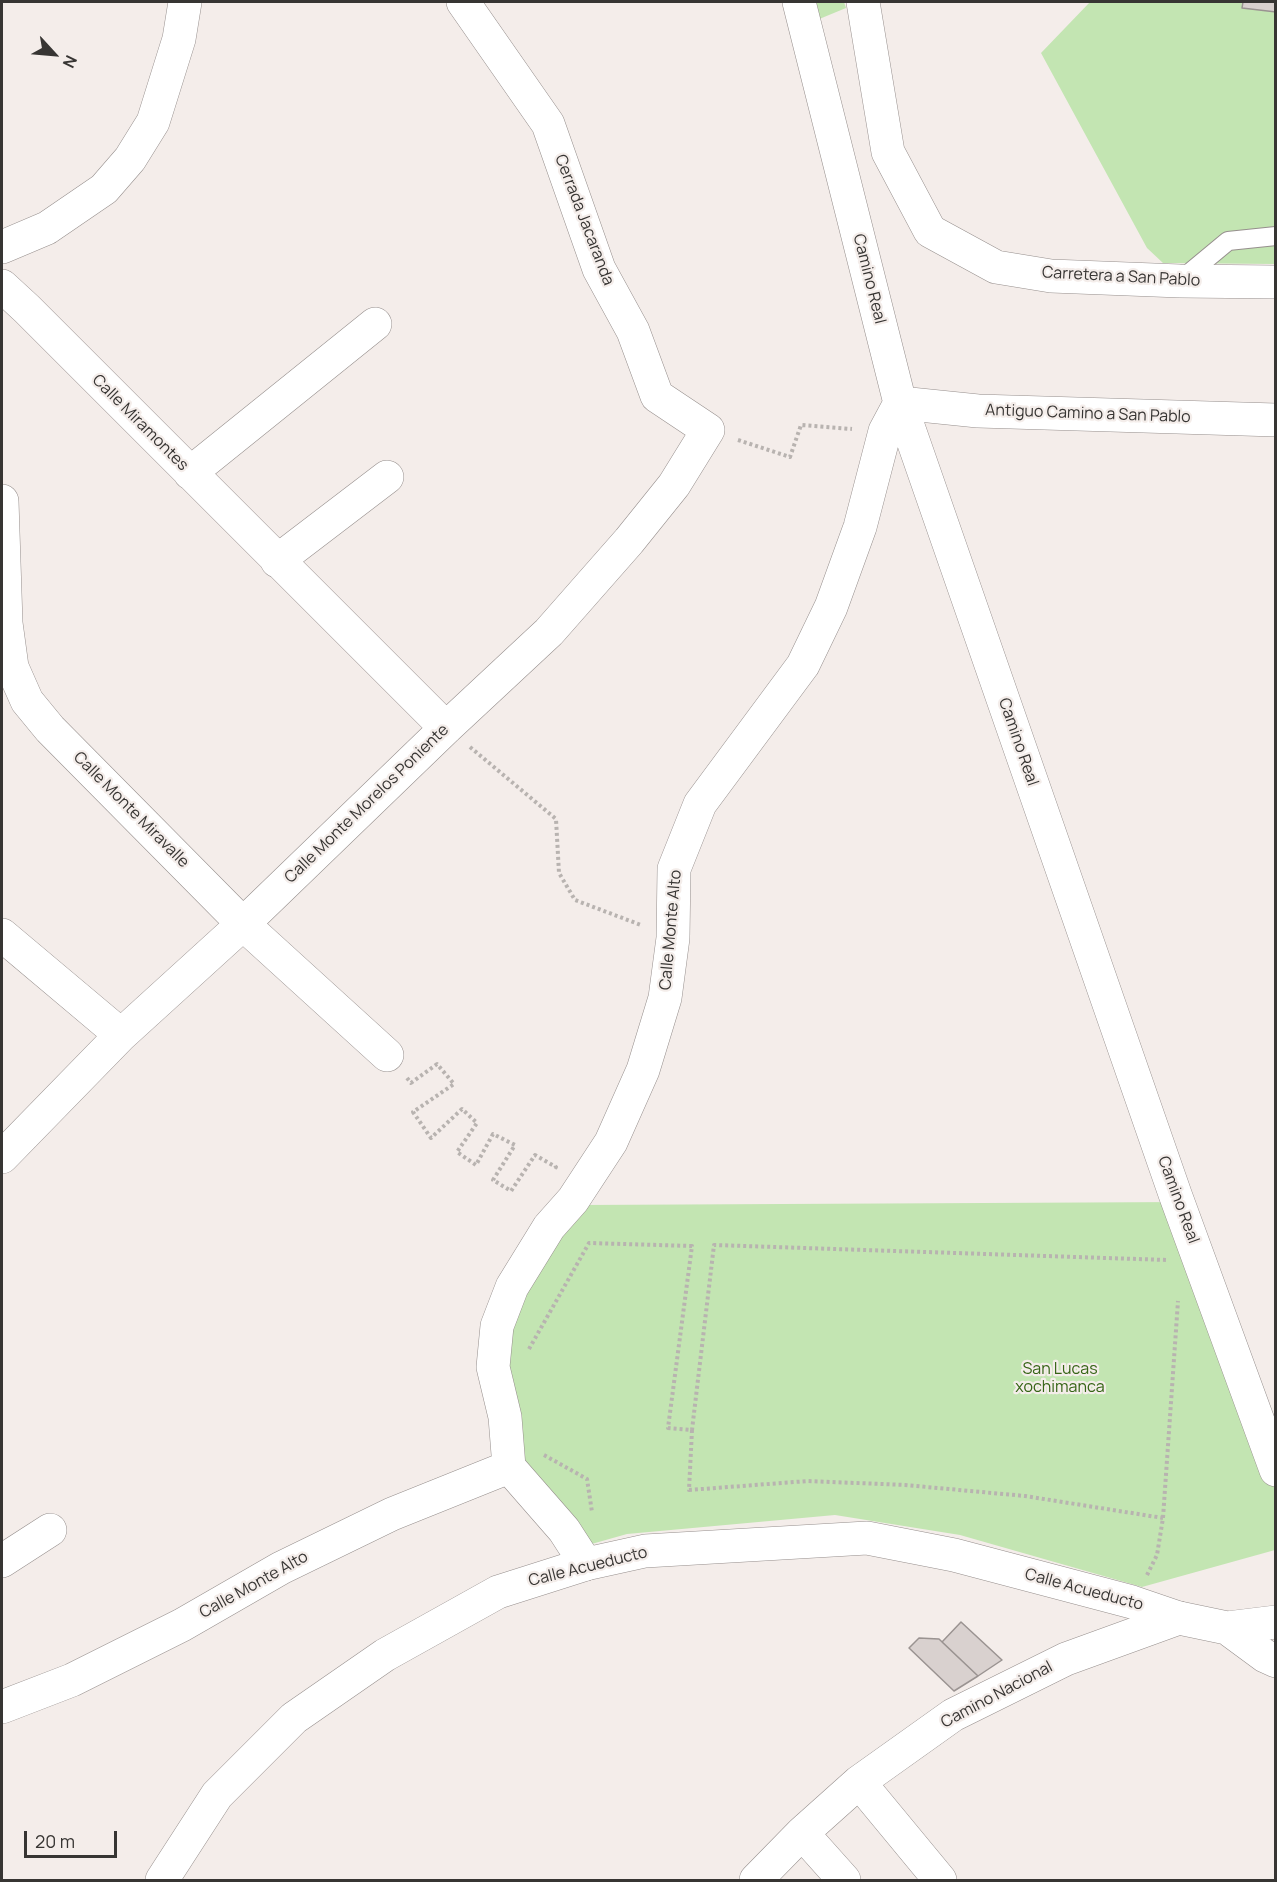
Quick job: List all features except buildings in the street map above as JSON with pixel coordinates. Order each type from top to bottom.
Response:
[{"type":"street","points":[[2,247],[47,228],[104,189],[130,159],[153,122],[179,39],[185,2]]},
{"type":"street","name":"Cerrada Jacaranda","points":[[463,2],[548,124],[599,269],[633,331],[657,396],[708,430]]},
{"type":"street","name":"Camino Real","points":[[799,2],[893,417],[1275,1470]]},
{"type":"street","name":"Carretera a San Pablo","points":[[863,2],[888,152],[930,231],[996,267],[1052,276],[1275,282]]},
{"type":"street","name":"Calle Miramontes","points":[[2,286],[446,728]]},
{"type":"street","points":[[190,473],[375,324]]},
{"type":"street","name":"Antiguo Camino a San Pablo","points":[[893,417],[978,411],[1275,420]]},
{"type":"street","name":"Calle Monte Alto","points":[[2,1707],[82,1675],[182,1625],[281,1569],[392,1514],[509,1467],[505,1417],[493,1367],[497,1326],[512,1287],[549,1227],[573,1200],[611,1142],[643,1070],[665,998],[673,938],[674,868],[700,804],[803,665],[831,607],[860,527],[893,417]]},
{"type":"street","name":"Calle Monte Morelos Poniente","points":[[2,1157],[122,1035],[243,924],[446,728],[526,655],[572,607],[674,485],[708,430]]},
{"type":"street","points":[[277,561],[387,477]]},
{"type":"street","name":"Calle Monte Miravalle","points":[[2,501],[6,623],[12,667],[27,701],[50,729],[243,924],[387,1055]]},
{"type":"street","points":[[2,935],[122,1035]]},
{"type":"street","points":[[509,1467],[564,1530],[586,1564]]},
{"type":"street","points":[[2,1561],[50,1530]]},
{"type":"street","name":"Calle Acueducto","points":[[162,1881],[217,1795],[294,1718],[385,1655],[498,1592],[586,1564],[645,1551],[867,1538],[954,1555],[1227,1628],[1275,1622]]},
{"type":"street","name":"Camino Nacional","points":[[756,1881],[802,1833],[860,1782],[953,1715],[1066,1659],[1179,1617]]},
{"type":"street","name":"Calle Acueducto","points":[[1227,1628],[1265,1656],[1275,1660]]},
{"type":"street","points":[[860,1782],[940,1881]]},
{"type":"street","points":[[802,1833],[844,1881]]},
{"type":"lane","points":[[1180,281],[1228,241],[1275,236]]},
{"type":"path","points":[[708,430],[790,457],[801,425],[893,417]]},
{"type":"path","points":[[446,728],[556,819],[559,873],[575,900],[673,938]]},
{"type":"path","points":[[387,1055],[411,1083],[437,1064],[454,1084],[413,1112],[431,1138],[462,1109],[477,1123],[457,1152],[476,1165],[493,1134],[515,1145],[493,1180],[511,1191],[535,1155],[556,1167],[550,1177]]},
{"type":"path","points":[[527,1353],[589,1244],[692,1246],[668,1428],[692,1430]]},
{"type":"path","points":[[1163,1518],[1025,1496],[905,1485],[808,1481],[688,1490],[692,1430],[714,1245],[1170,1260]]},
{"type":"path","points":[[1132,1602],[1157,1555],[1163,1518],[1179,1295]]},
{"type":"path","points":[[541,1454],[587,1479],[593,1514],[564,1530]]},
{"type":"green space","points":[[807,2],[844,2],[846,8],[812,22]]},
{"type":"green space","points":[[1090,2],[1275,2],[1275,264],[1163,263],[1147,248],[1041,53]]},
{"type":"green space","name":"San Lucas xochimanca","points":[[1184,1202],[1275,1455],[1275,1550],[1142,1587],[960,1535],[835,1515],[627,1534],[588,1545],[524,1462],[499,1357],[524,1286],[581,1205]]}]
